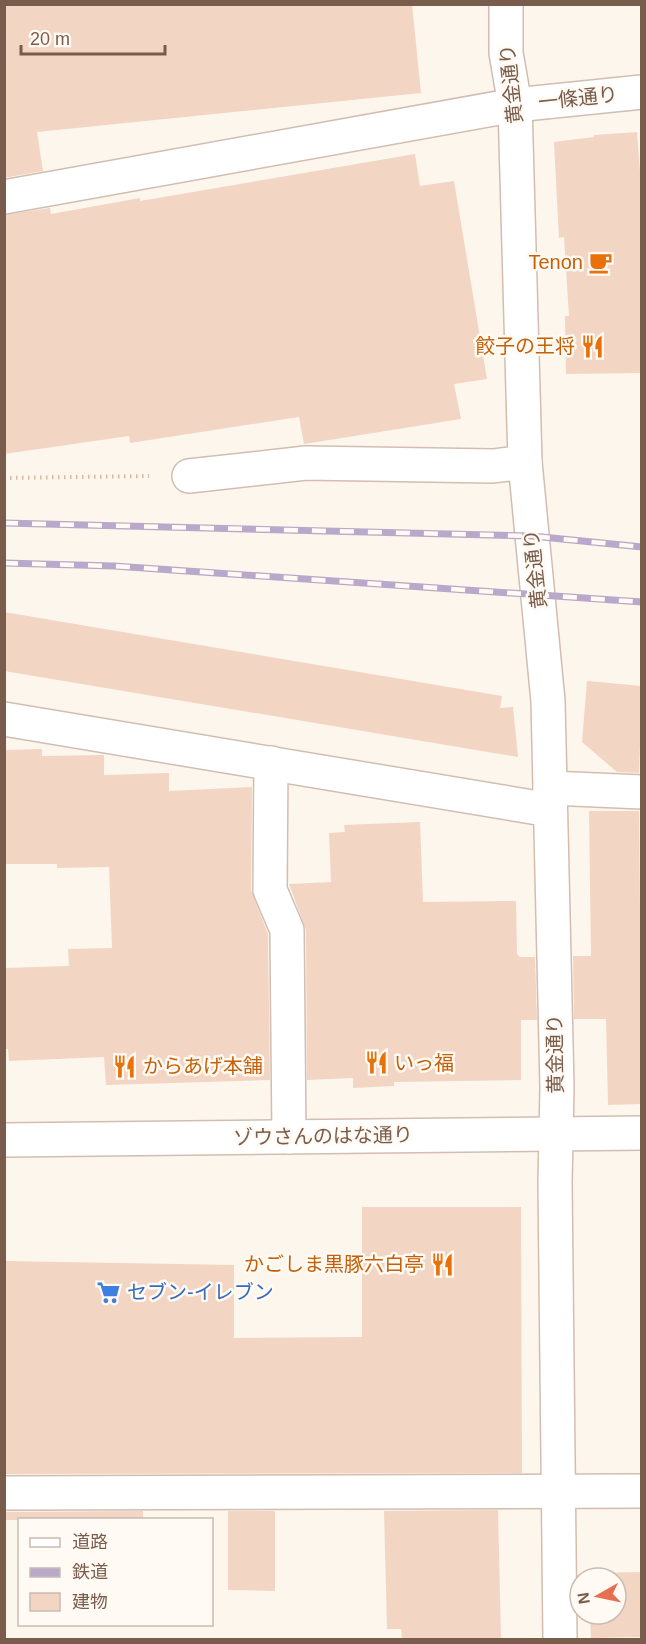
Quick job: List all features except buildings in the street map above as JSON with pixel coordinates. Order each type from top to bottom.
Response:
[{"type":"street","name":"黄金通り","points":[[506,4],[506,53],[515,105],[525,462],[548,701],[556,1133],[560,1640]]},
{"type":"street","name":"一條通り","points":[[4,197],[515,105],[642,92]]},
{"type":"street","points":[[189,476],[306,463],[493,466],[525,462]]},
{"type":"street","points":[[4,718],[271,764],[550,799],[642,792]]},
{"type":"street","points":[[271,764],[270,890],[287,930],[289,1137]]},
{"type":"street","name":"ゾウさんのはな通り","points":[[4,1140],[642,1133]]},
{"type":"street","points":[[4,1493],[642,1491]]},
{"type":"path","points":[[4,478],[189,476]]},
{"type":"railway","points":[[4,523],[532,536],[642,547]]},
{"type":"railway","points":[[4,563],[114,566],[642,602]]},
{"type":"place","name":"Tenon","points":[[601,262]]},
{"type":"place","name":"餃子の王将","points":[[593,346]]},
{"type":"place","name":"いっ福","points":[[376,1063]]},
{"type":"place","name":"からあげ本舗","points":[[125,1066]]},
{"type":"place","name":"かごしま黒豚六白亭","points":[[442,1264]]},
{"type":"place","name":"セブン-イレブン","points":[[109,1292]]}]
